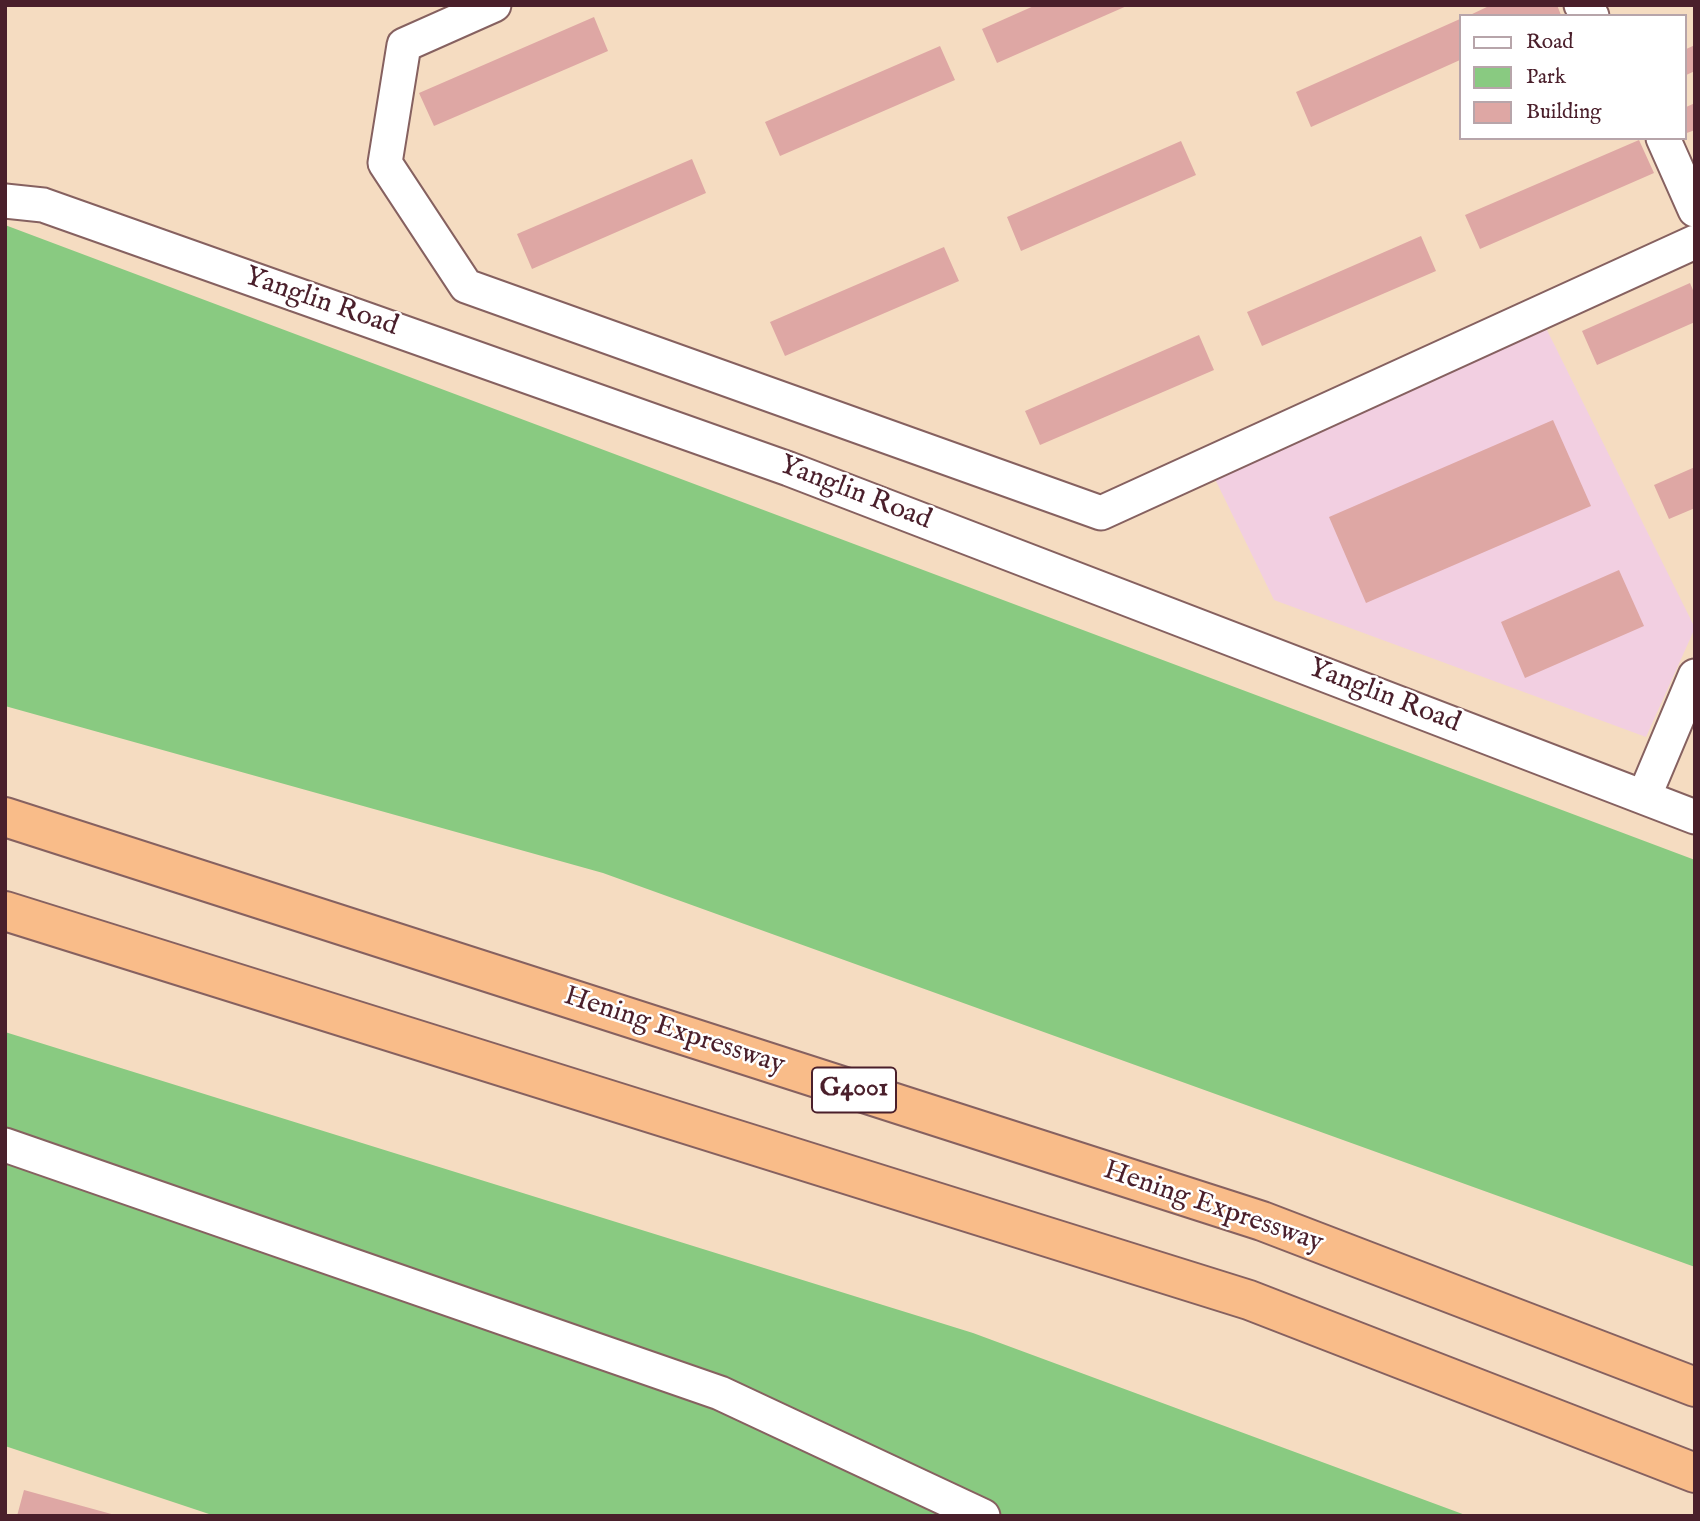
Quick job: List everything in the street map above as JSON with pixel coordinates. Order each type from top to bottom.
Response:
[{"type":"highway","name":"Hening Expressway","points":[[5,817],[1262,1221],[1695,1387]]},
{"type":"highway","points":[[5,911],[1249,1300],[1695,1473]]},
{"type":"street","points":[[494,5],[404,45],[385,163],[466,286],[1101,513],[1695,242]]},
{"type":"street","points":[[1664,140],[1695,210]]},
{"type":"street","name":"Yanglin Road","points":[[5,201],[43,205],[789,469],[1695,817]]},
{"type":"street","points":[[1644,797],[1695,676]]},
{"type":"street","points":[[5,1146],[720,1393],[983,1516]]},
{"type":"shaded area","points":[[1544,324],[1695,628],[1646,737],[1274,600],[1215,479]]},
{"type":"green space","points":[[5,225],[1695,860],[1695,1267],[603,873],[5,706]]},
{"type":"green space","points":[[5,1032],[973,1333],[1468,1516],[215,1516],[5,1446]]},
{"type":"building","points":[[1036,5],[1129,5],[997,63],[982,29]]},
{"type":"building","points":[[1491,5],[1557,5],[1561,14],[1472,14]]},
{"type":"building","points":[[594,17],[608,51],[434,126],[419,93]]},
{"type":"building","points":[[1458,20],[1458,61],[1311,127],[1296,92]]},
{"type":"building","points":[[1695,45],[1695,71],[1686,75],[1686,49]]},
{"type":"building","points":[[940,46],[955,80],[780,156],[765,122]]},
{"type":"building","points":[[1695,103],[1695,130],[1686,133],[1686,107]]},
{"type":"building","points":[[1639,140],[1654,173],[1480,249],[1465,215]]},
{"type":"building","points":[[1181,141],[1196,175],[1021,251],[1007,217]]},
{"type":"building","points":[[692,159],[706,193],[532,269],[517,234]]},
{"type":"building","points":[[1421,236],[1436,271],[1262,346],[1247,312]]},
{"type":"building","points":[[944,247],[959,281],[785,356],[770,322]]},
{"type":"building","points":[[1690,283],[1695,295],[1695,322],[1597,365],[1582,331]]},
{"type":"building","points":[[1199,335],[1214,370],[1040,445],[1025,411]]},
{"type":"building","points":[[1553,420],[1591,506],[1366,603],[1329,517]]},
{"type":"building","points":[[1695,467],[1695,508],[1669,519],[1654,485]]},
{"type":"building","points":[[1619,570],[1644,626],[1525,678],[1501,622]]},
{"type":"building","points":[[24,1490],[115,1515],[17,1516]]}]
